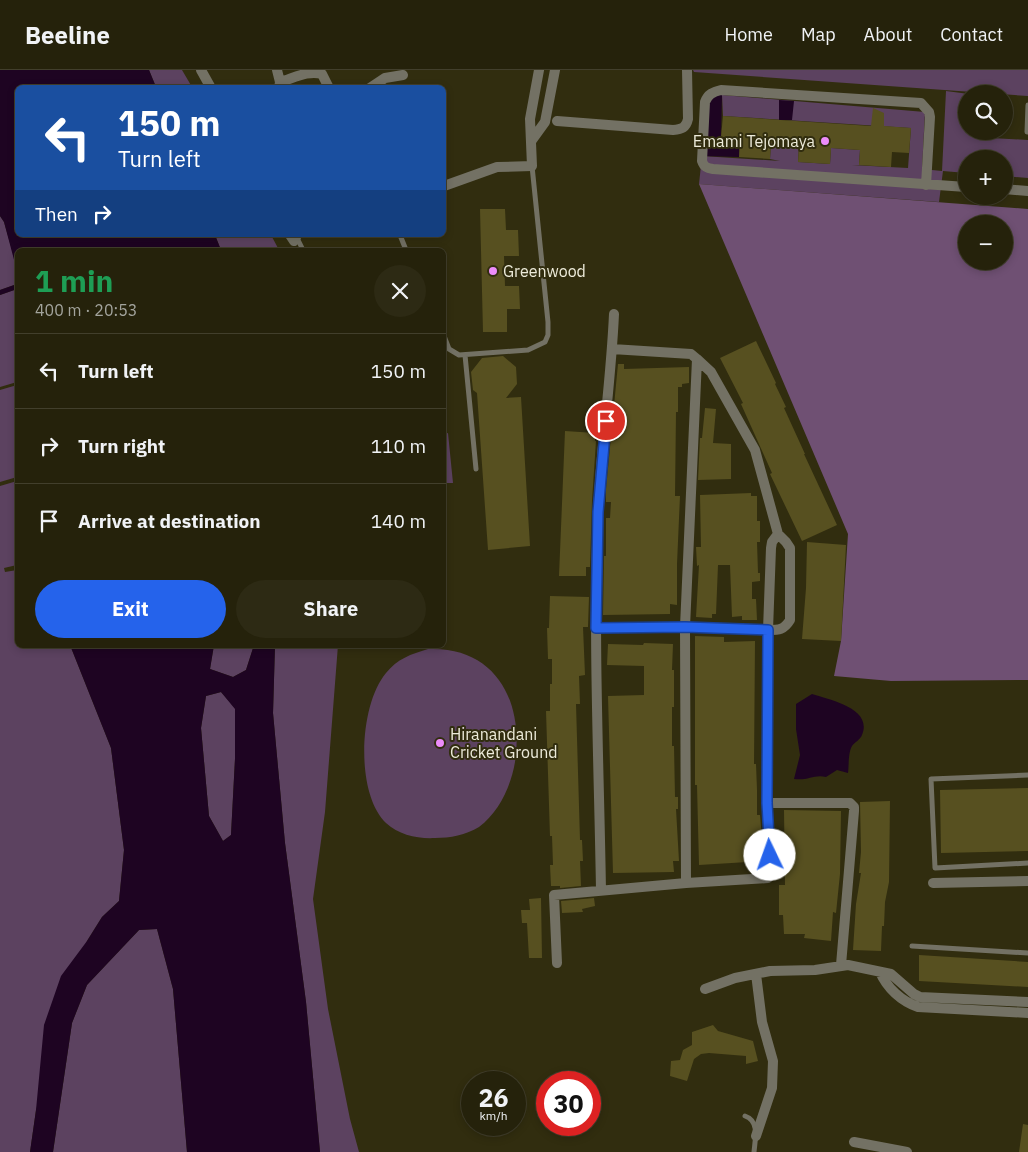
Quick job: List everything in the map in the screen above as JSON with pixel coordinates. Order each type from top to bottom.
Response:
[{"type":"street","points":[[202,70],[210,85]]},
{"type":"street","points":[[277,70],[280,85],[310,73],[322,74],[328,85]]},
{"type":"street","points":[[446,185],[497,167],[532,166],[530,118],[539,70]]},
{"type":"street","points":[[532,140],[545,122],[555,70]]},
{"type":"street","points":[[558,121],[672,130],[684,128],[688,118],[687,70]]},
{"type":"street","points":[[374,85],[385,78],[403,75]]},
{"type":"street","points":[[926,185],[930,117],[929,112],[920,103],[721,90],[713,92],[707,97],[702,161],[704,166],[708,168],[926,185],[958,187]]},
{"type":"street","points":[[1013,190],[1028,191]]},
{"type":"street","points":[[601,891],[596,628],[598,512],[614,314]]},
{"type":"street","points":[[596,628],[685,627],[781,630],[790,620],[790,548],[778,534],[755,450],[711,372],[691,354],[612,349]]},
{"type":"street","points":[[686,883],[685,627],[697,359]]},
{"type":"street","points":[[557,963],[554,895],[686,883],[768,878],[770,876],[767,803],[768,630],[771,548],[772,542],[778,534]]},
{"type":"street","points":[[767,803],[850,803],[854,807],[842,965]]},
{"type":"street","points":[[933,883],[1028,880]]},
{"type":"street","points":[[704,989],[735,978],[756,974],[778,971],[815,970],[842,965],[880,972],[886,984],[908,1003],[918,1008],[1026,1008]]},
{"type":"street","points":[[756,974],[762,1022],[773,1061],[772,1088],[756,1136]]},
{"type":"street","points":[[854,1142],[907,1152]]},
{"type":"lane","points":[[1028,105],[1028,132]]},
{"type":"lane","points":[[446,341],[449,349],[453,352],[466,355],[528,350],[545,342],[548,335],[548,322],[532,166]]},
{"type":"lane","points":[[294,237],[302,248]]},
{"type":"lane","points":[[466,355],[476,468]]},
{"type":"lane","points":[[1028,775],[931,779],[936,868],[1028,863]]},
{"type":"lane","points":[[912,946],[1028,953]]},
{"type":"lane","points":[[745,1116],[750,1117],[754,1124],[756,1136],[754,1152]]},
{"type":"shaded area","points":[[0,70],[149,70],[155,85],[15,85],[15,237],[216,237],[220,248],[15,248],[15,263],[4,222],[0,216]]},
{"type":"shaded area","points":[[149,70],[182,70],[191,85],[155,85]]},
{"type":"shaded area","points":[[693,70],[1028,70],[1028,96],[1013,95],[1013,85],[958,85],[958,91],[694,72]]},
{"type":"shaded area","points":[[946,91],[958,93],[958,140],[1028,140],[1028,178],[1013,177],[1013,150],[958,150],[958,172],[943,171],[939,202],[699,184],[702,156],[780,161],[770,159],[771,143],[799,145],[798,162],[830,164],[831,148],[860,150],[859,165],[852,165],[908,168],[911,128],[723,116],[722,95],[925,112],[922,169],[942,171]]},
{"type":"shaded area","points":[[709,95],[722,95],[721,137],[740,138],[739,157],[702,156]]},
{"type":"shaded area","points":[[779,100],[794,101],[792,120],[779,120]]},
{"type":"shaded area","points":[[699,184],[1028,209],[1028,680],[891,681],[834,676],[841,641],[848,534]]},
{"type":"shaded area","points":[[0,216],[4,222],[15,260],[15,285],[0,290]]},
{"type":"shaded area","points":[[216,237],[272,237],[278,248],[220,248]]},
{"type":"shaded area","points":[[15,285],[15,290],[0,295],[0,290]]},
{"type":"shaded area","points":[[15,290],[15,383],[0,387],[0,295]]},
{"type":"shaded area","points":[[15,386],[15,478],[0,482],[0,390]]},
{"type":"shaded area","points":[[448,433],[453,483],[446,483],[446,434]]},
{"type":"shaded area","points":[[15,482],[15,565],[4,568],[5,572],[15,570],[15,648],[71,648],[111,748],[124,850],[119,901],[102,917],[87,941],[36,1110],[30,1152],[0,1152],[0,486]]},
{"type":"shaded area","points":[[71,648],[214,648],[210,669],[233,677],[246,670],[253,648],[275,648],[273,713],[285,843],[306,1002],[320,1152],[187,1152],[173,989],[157,929],[139,930],[87,985],[72,1023],[53,1152],[30,1152],[44,1025],[61,976],[102,917],[119,901],[124,850],[111,748]],"holes":[[[221,692],[235,709],[235,759],[231,835],[223,841],[209,816],[201,728],[206,696]]]},
{"type":"shaded area","points":[[214,648],[253,648],[246,670],[233,677],[210,669]]},
{"type":"shaded area","points":[[275,648],[338,648],[325,812],[313,899],[328,1009],[350,1119],[359,1152],[320,1152],[306,1002],[285,843],[273,713]]},
{"type":"shaded area","name":"Hiranandani Cricket Ground","points":[[428,649],[452,651],[472,657],[488,668],[500,682],[509,699],[515,719],[517,740],[515,762],[507,789],[498,806],[486,821],[474,830],[463,834],[429,838],[415,837],[397,831],[386,823],[376,809],[369,791],[365,771],[364,749],[370,706],[377,687],[386,673],[395,664],[410,655]]},
{"type":"shaded area","points":[[221,692],[235,708],[235,759],[231,835],[223,841],[209,816],[201,728],[206,696]]},
{"type":"shaded area","points":[[812,694],[839,702],[848,707],[856,712],[864,726],[862,735],[852,746],[849,756],[848,773],[837,770],[826,777],[794,779],[800,755],[796,729],[796,704]]},
{"type":"shaded area","points":[[157,929],[173,989],[187,1152],[53,1152],[72,1023],[87,985],[139,930]]},
{"type":"building","name":"Emami Tejomaya","points":[[873,108],[884,113],[884,126],[911,128],[909,153],[892,152],[891,167],[859,165],[860,150],[831,148],[830,164],[798,162],[799,145],[771,143],[770,159],[739,157],[740,138],[721,137],[723,116],[871,126]]},
{"type":"building","name":"Greenwood","points":[[480,209],[505,209],[506,230],[518,230],[519,256],[504,256],[505,286],[519,286],[520,309],[507,309],[507,332],[483,332]]},
{"type":"building","points":[[756,341],[776,383],[786,407],[784,408],[804,454],[837,525],[802,541],[770,474],[772,473],[741,404],[743,403],[720,358]]},
{"type":"building","points":[[503,356],[516,367],[517,384],[506,398],[521,397],[530,546],[488,550],[477,393],[473,390],[471,372],[482,358]]},
{"type":"building","points":[[618,364],[624,364],[624,369],[689,367],[689,383],[678,387],[678,412],[676,412],[675,496],[680,496],[677,605],[670,604],[670,614],[603,615],[606,518],[610,518],[611,502],[606,502],[606,489]]},
{"type":"building","points":[[705,408],[716,409],[713,443],[731,444],[731,479],[698,480],[700,438],[702,438]]},
{"type":"building","points":[[565,431],[595,433],[590,567],[586,567],[586,576],[559,576]]},
{"type":"building","points":[[751,493],[751,496],[757,496],[757,521],[760,521],[760,542],[757,542],[760,581],[752,582],[752,599],[756,599],[757,620],[742,620],[742,616],[732,617],[730,565],[718,565],[716,614],[712,614],[712,618],[696,617],[699,565],[697,566],[696,547],[701,547],[700,495]]},
{"type":"building","points":[[807,542],[846,545],[841,641],[802,639]]},
{"type":"building","points":[[550,596],[589,597],[588,627],[583,627],[585,675],[579,676],[580,704],[576,704],[580,840],[582,840],[583,861],[580,861],[581,886],[560,888],[560,886],[551,886],[550,865],[553,865],[552,836],[550,836],[546,711],[550,711],[550,684],[552,684],[552,659],[548,659],[547,628],[549,628]]},
{"type":"building","points":[[695,636],[724,637],[724,642],[755,641],[754,764],[756,764],[757,815],[760,815],[764,861],[699,865],[697,785],[695,785]]},
{"type":"building","points":[[644,643],[673,644],[674,707],[672,707],[672,746],[674,746],[675,797],[678,797],[678,809],[676,809],[679,861],[673,861],[674,872],[613,873],[608,696],[644,695],[644,666],[607,665],[608,644],[643,645]]},
{"type":"building","points":[[1028,788],[1028,851],[941,853],[940,790]]},
{"type":"building","points":[[890,801],[889,882],[885,902],[884,926],[882,926],[881,951],[853,950],[856,904],[861,873],[859,873],[861,852],[860,802]]},
{"type":"building","points":[[784,810],[841,811],[840,874],[836,913],[833,912],[831,941],[804,938],[805,934],[784,934],[783,915],[779,915],[779,885],[785,885]]},
{"type":"building","points":[[541,898],[542,958],[529,958],[527,923],[522,923],[521,910],[530,910],[529,899]]},
{"type":"building","points":[[594,898],[595,906],[582,909],[583,912],[562,913],[561,901]]},
{"type":"building","points":[[919,955],[1028,962],[1028,987],[919,981]]},
{"type":"building","points":[[713,1025],[718,1031],[753,1041],[758,1061],[746,1064],[746,1056],[701,1054],[694,1059],[687,1081],[670,1076],[671,1061],[680,1060],[683,1050],[692,1045],[692,1032]]},
{"type":"building","points":[[1023,1124],[1028,1125],[1028,1152],[1019,1152]]},
{"type":"place","name":"Emami Tejomaya","points":[[825,141]]},
{"type":"place","name":"Greenwood","points":[[493,271]]},
{"type":"place","name":"Hiranandani Cricket Ground","points":[[440,743]]},
{"type":"route","points":[[606,421],[598,512],[596,628],[685,627],[768,630],[767,803],[770,855]]}]
